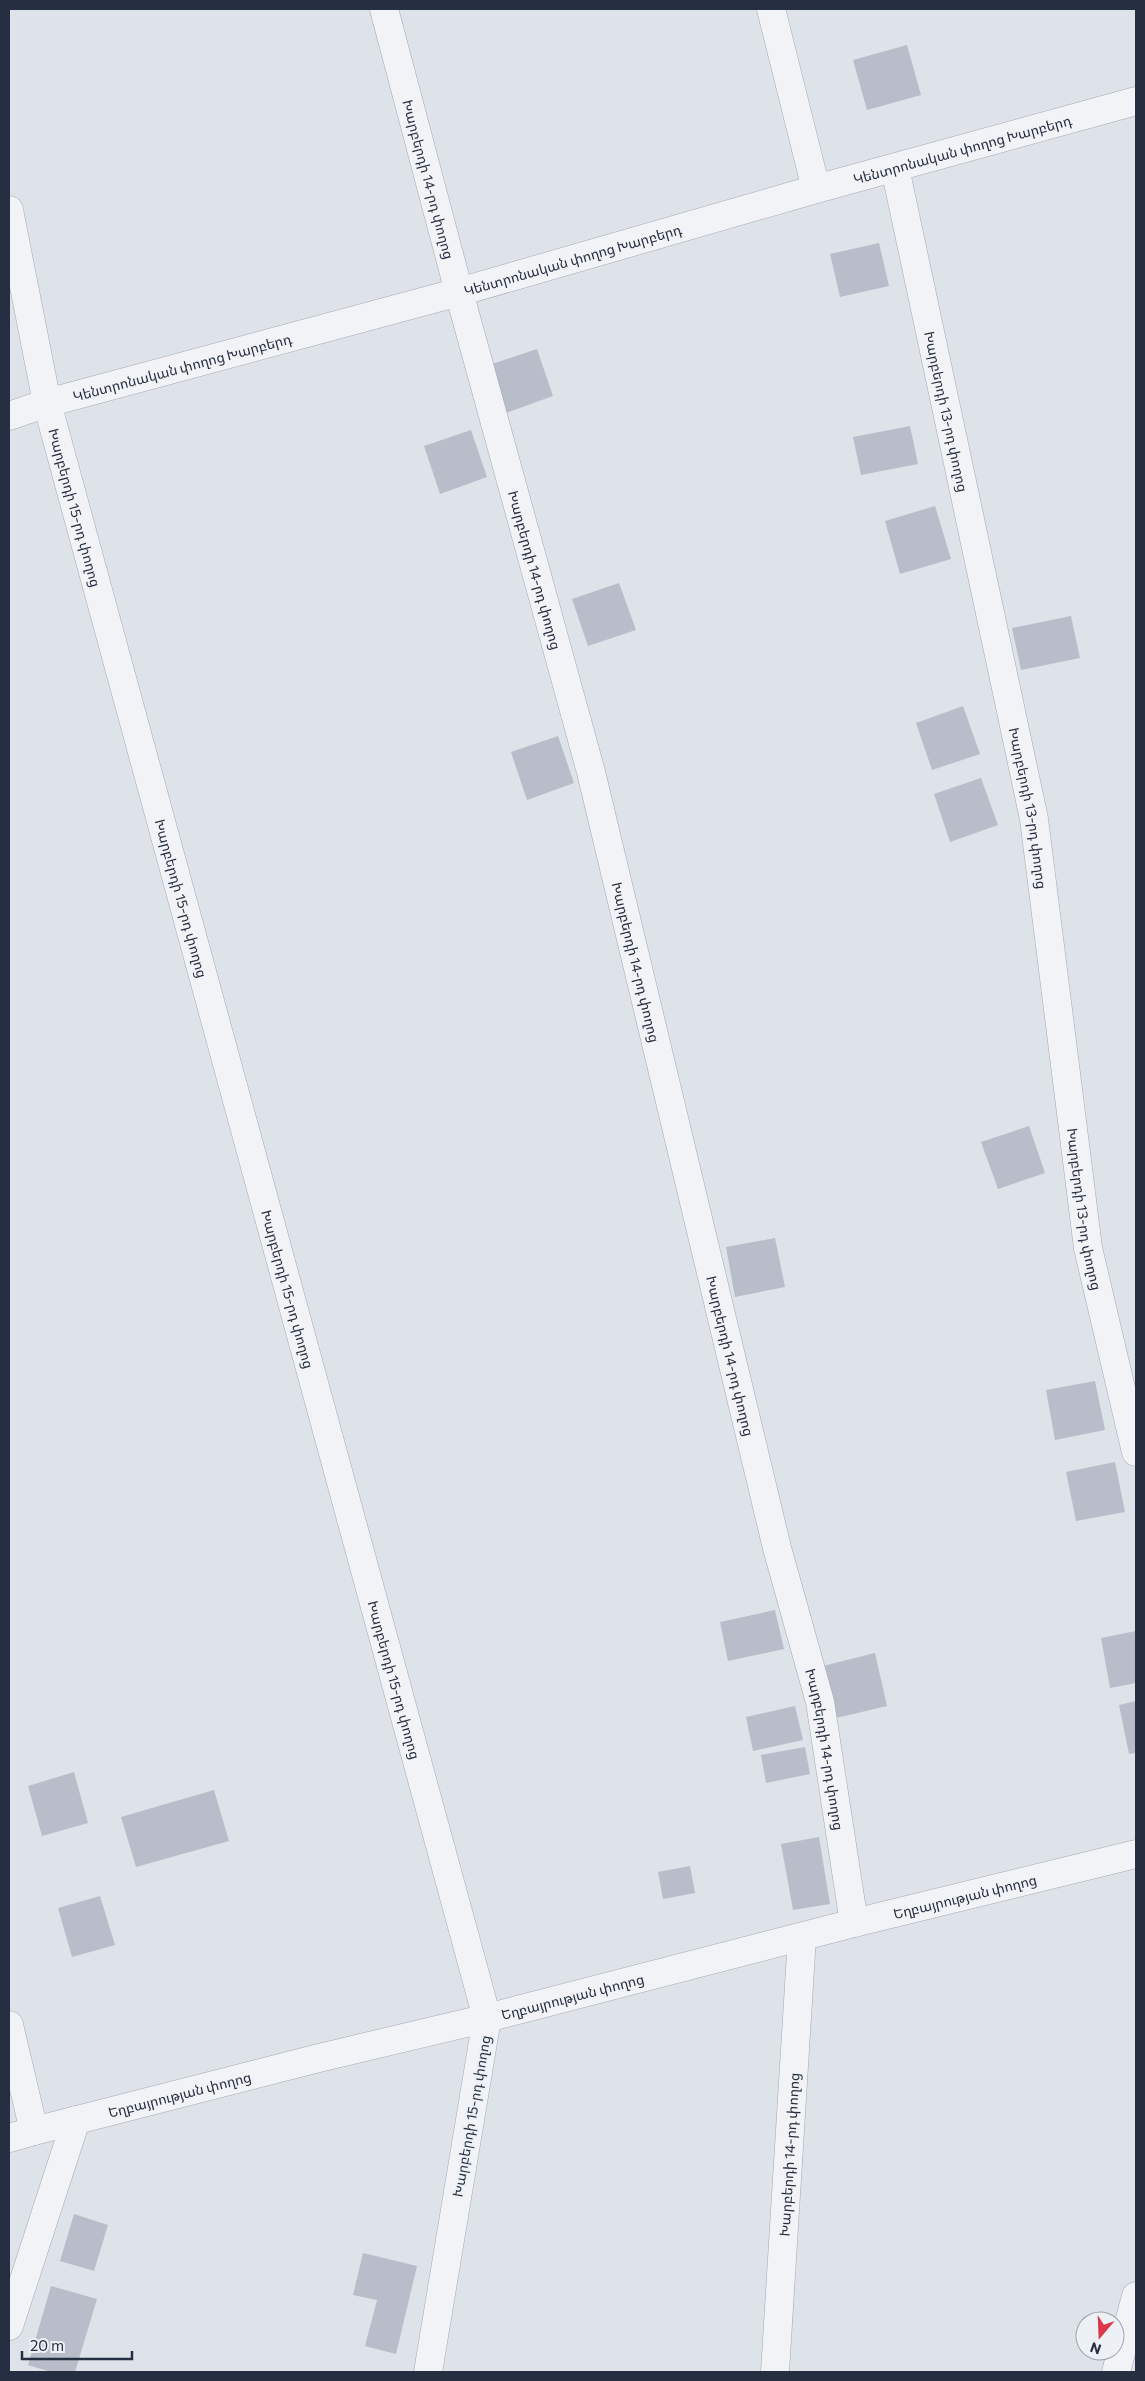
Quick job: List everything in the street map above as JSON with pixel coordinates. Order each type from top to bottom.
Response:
[{"type":"street","name":"Խարբերդի 14-րդ փողոց","points":[[384,9],[459,292],[591,772],[774,1538],[820,1702],[854,1923]]},
{"type":"street","points":[[771,9],[816,189]]},
{"type":"street","name":"Կենտրոնական փողոց Խարբերդ","points":[[9,416],[47,403],[459,292],[816,189],[1136,100]]},
{"type":"street","name":"Խարբերդի 13-րդ փողոց","points":[[895,168],[1034,819],[1088,1248],[1136,1452]]},
{"type":"street","name":"Խարբերդի 15-րդ փողոց","points":[[9,210],[47,403],[487,2018],[428,2372]]},
{"type":"street","name":"Եղբայրության փողոց","points":[[21,2135],[319,2058],[487,2018],[854,1923],[1136,1854]]},
{"type":"street","name":"Խարբերդի 14-րդ փողոց","points":[[775,2372],[802,1937]]},
{"type":"street","points":[[9,2024],[21,2135]]},
{"type":"street","points":[[9,2326],[76,2120]]},
{"type":"street","points":[[1116,2372],[1136,2296]]},
{"type":"building","points":[[907,45],[921,95],[867,110],[853,60]]},
{"type":"building","points":[[879,243],[889,286],[840,297],[830,254]]},
{"type":"building","points":[[537,349],[553,396],[506,413],[489,365]]},
{"type":"building","points":[[910,426],[918,464],[861,475],[853,437]]},
{"type":"building","points":[[471,430],[487,477],[440,494],[424,446]]},
{"type":"building","points":[[935,506],[951,559],[900,574],[885,521]]},
{"type":"building","points":[[619,583],[636,630],[588,646],[572,599]]},
{"type":"building","points":[[1071,616],[1080,658],[1021,670],[1012,628]]},
{"type":"building","points":[[963,706],[980,754],[932,770],[916,723]]},
{"type":"building","points":[[558,736],[574,783],[527,800],[511,752]]},
{"type":"building","points":[[981,778],[998,825],[950,842],[934,794]]},
{"type":"building","points":[[1029,1126],[1045,1173],[998,1189],[981,1142]]},
{"type":"building","points":[[775,1238],[785,1287],[735,1297],[726,1247]]},
{"type":"building","points":[[1095,1381],[1105,1430],[1055,1440],[1046,1390]]},
{"type":"building","points":[[1115,1462],[1125,1512],[1076,1521],[1066,1472]]},
{"type":"building","points":[[775,1610],[784,1649],[728,1661],[720,1622]]},
{"type":"building","points":[[1136,1631],[1136,1683],[1110,1688],[1101,1638]]},
{"type":"building","points":[[875,1653],[887,1706],[836,1718],[823,1666]]},
{"type":"building","points":[[1136,1701],[1136,1753],[1129,1754],[1119,1705]]},
{"type":"building","points":[[795,1706],[803,1740],[753,1751],[746,1717]]},
{"type":"building","points":[[805,1747],[810,1774],[766,1783],[761,1755]]},
{"type":"building","points":[[74,1772],[88,1823],[42,1836],[28,1786]]},
{"type":"building","points":[[214,1790],[229,1841],[136,1867],[121,1817]]},
{"type":"building","points":[[819,1837],[830,1904],[793,1910],[781,1844]]},
{"type":"building","points":[[690,1866],[695,1893],[663,1899],[658,1872]]},
{"type":"building","points":[[100,1896],[115,1945],[72,1957],[58,1908]]},
{"type":"building","points":[[74,2214],[108,2225],[94,2271],[60,2261]]},
{"type":"building","points":[[363,2253],[417,2266],[396,2354],[365,2346],[377,2300],[353,2295]]},
{"type":"building","points":[[51,2286],[97,2299],[75,2372],[51,2372],[28,2365]]}]
